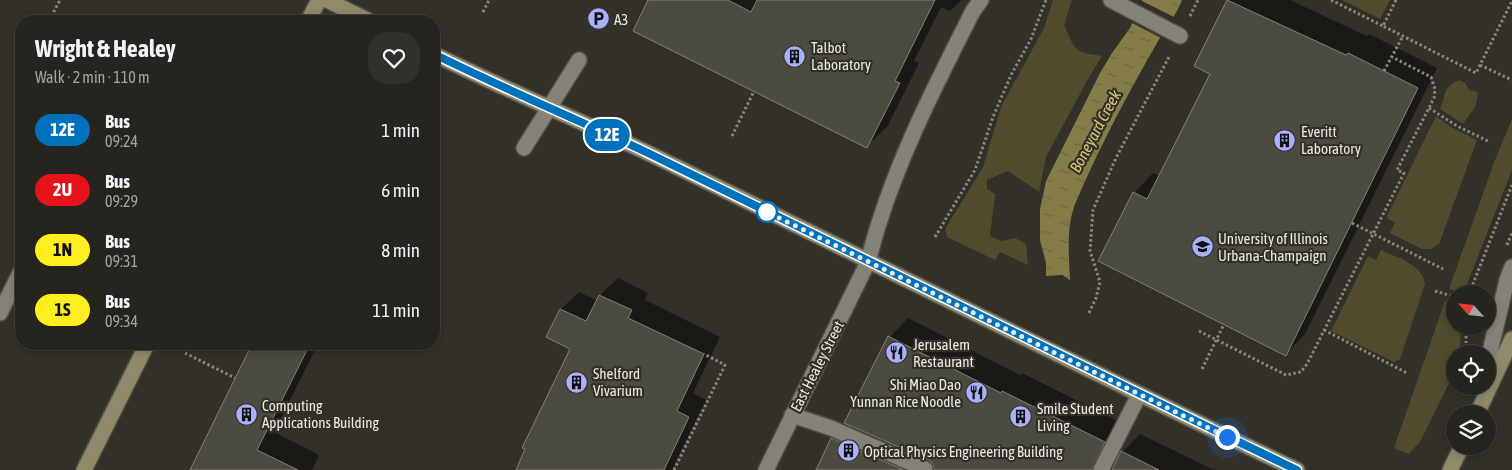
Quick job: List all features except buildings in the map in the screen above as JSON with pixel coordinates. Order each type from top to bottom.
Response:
[{"type":"street","points":[[311,15],[319,0]]},
{"type":"street","points":[[327,0],[357,15]]},
{"type":"street","name":"East Healey Street","points":[[766,470],[868,262],[882,210],[926,104],[972,11],[981,0]]},
{"type":"street","points":[[1116,2],[1177,35]]},
{"type":"street","points":[[440,57],[645,152],[1139,395],[1298,470]]},
{"type":"street","points":[[524,148],[579,60]]},
{"type":"street","points":[[1492,345],[1507,280],[1512,267]]},
{"type":"street","points":[[0,313],[15,283]]},
{"type":"street","points":[[1480,405],[1512,339]]},
{"type":"street","points":[[84,470],[144,350]]},
{"type":"street","points":[[1101,470],[1139,395]]},
{"type":"street","points":[[792,415],[831,428],[925,469]]},
{"type":"street","points":[[1450,470],[1458,455]]},
{"type":"path","points":[[52,15],[60,0]]},
{"type":"path","points":[[483,12],[489,0]]},
{"type":"path","points":[[935,237],[975,170],[993,118],[1011,75],[1031,39],[1046,0]]},
{"type":"path","points":[[1089,313],[1096,298],[1100,282],[1090,251],[1093,210],[1116,158],[1177,35],[1198,0]]},
{"type":"path","points":[[1331,0],[1476,73],[1512,1]]},
{"type":"path","points":[[1383,26],[1396,0]]},
{"type":"path","points":[[1384,71],[1403,36]]},
{"type":"path","points":[[1199,331],[1286,374],[1301,372],[1307,364],[1404,173],[1397,170],[1434,98],[1435,89],[1430,77],[1392,57]]},
{"type":"path","points":[[1480,65],[1512,80]]},
{"type":"path","points":[[732,136],[754,91]]},
{"type":"path","points":[[1429,108],[1457,126],[1490,142]]},
{"type":"path","points":[[1473,285],[1512,185]]},
{"type":"path","points":[[1352,223],[1444,269]]},
{"type":"path","points":[[1436,292],[1446,295]]},
{"type":"path","points":[[1202,369],[1224,324]]},
{"type":"path","points":[[1324,330],[1408,373]]},
{"type":"path","points":[[1466,335],[1466,345]]},
{"type":"path","points":[[185,353],[235,378]]},
{"type":"path","points":[[674,470],[725,365],[704,354]]},
{"type":"shaded area","points":[[1053,0],[1072,0],[1064,25],[1071,40],[1080,51],[1102,56],[1046,157],[1039,192],[1008,171],[987,180],[987,189],[995,194],[990,236],[1002,241],[1015,238],[1026,244],[1028,265],[1000,252],[995,260],[947,237],[945,229],[983,167],[1001,107],[1044,28]]},
{"type":"shaded area","points":[[1342,0],[1390,0],[1380,19]]},
{"type":"shaded area","points":[[1459,80],[1465,83],[1469,90],[1477,92],[1478,96],[1473,109],[1463,124],[1440,109],[1447,88]]},
{"type":"shaded area","points":[[1436,116],[1451,127],[1477,140],[1439,244],[1431,249],[1422,249],[1390,233],[1395,222],[1388,219],[1387,216]]},
{"type":"shaded area","points":[[1512,119],[1512,170],[1467,285],[1450,285],[1495,160]]},
{"type":"shaded area","points":[[1381,250],[1408,262],[1420,271],[1425,284],[1400,359],[1394,362],[1331,331],[1368,256],[1376,260]]},
{"type":"shaded area","points":[[1446,301],[1446,335],[1461,335],[1460,345],[1446,345],[1446,389],[1420,442],[1408,454],[1394,448]]},
{"type":"water","name":"Boneyard Creek","points":[[1142,0],[1182,0],[1124,102],[1075,204],[1069,232],[1070,280],[1062,275],[1046,276],[1046,263],[1040,240],[1040,209],[1046,181],[1100,73],[1130,28]]},
{"type":"pier","points":[[1140,0],[1176,18],[1163,39],[1130,22]]},
{"type":"bus line","name":"12E","points":[[440,57],[645,152],[1139,395],[1297,470]]},
{"type":"place","name":"A3","points":[[598,19]]},
{"type":"place","name":"Talbot Laboratory","points":[[795,56]]},
{"type":"place","name":"Everitt Laboratory","points":[[1285,140]]},
{"type":"place","name":"University of Illinois Urbana-Champaign","points":[[1202,247]]},
{"type":"place","name":"Jerusalem Restaurant","points":[[897,353]]},
{"type":"place","name":"Shelford Vivarium","points":[[577,382]]},
{"type":"place","name":"Shi Miao Dao Yunnan Rice Noodle","points":[[977,393]]},
{"type":"place","name":"Computing Applications Building","points":[[246,414]]},
{"type":"place","name":"Smile Student Living","points":[[1021,417]]},
{"type":"place","name":"Optical Physics Engineering Building","points":[[848,451]]},
{"type":"route","points":[[767,212],[765,211],[1227,437]]}]
